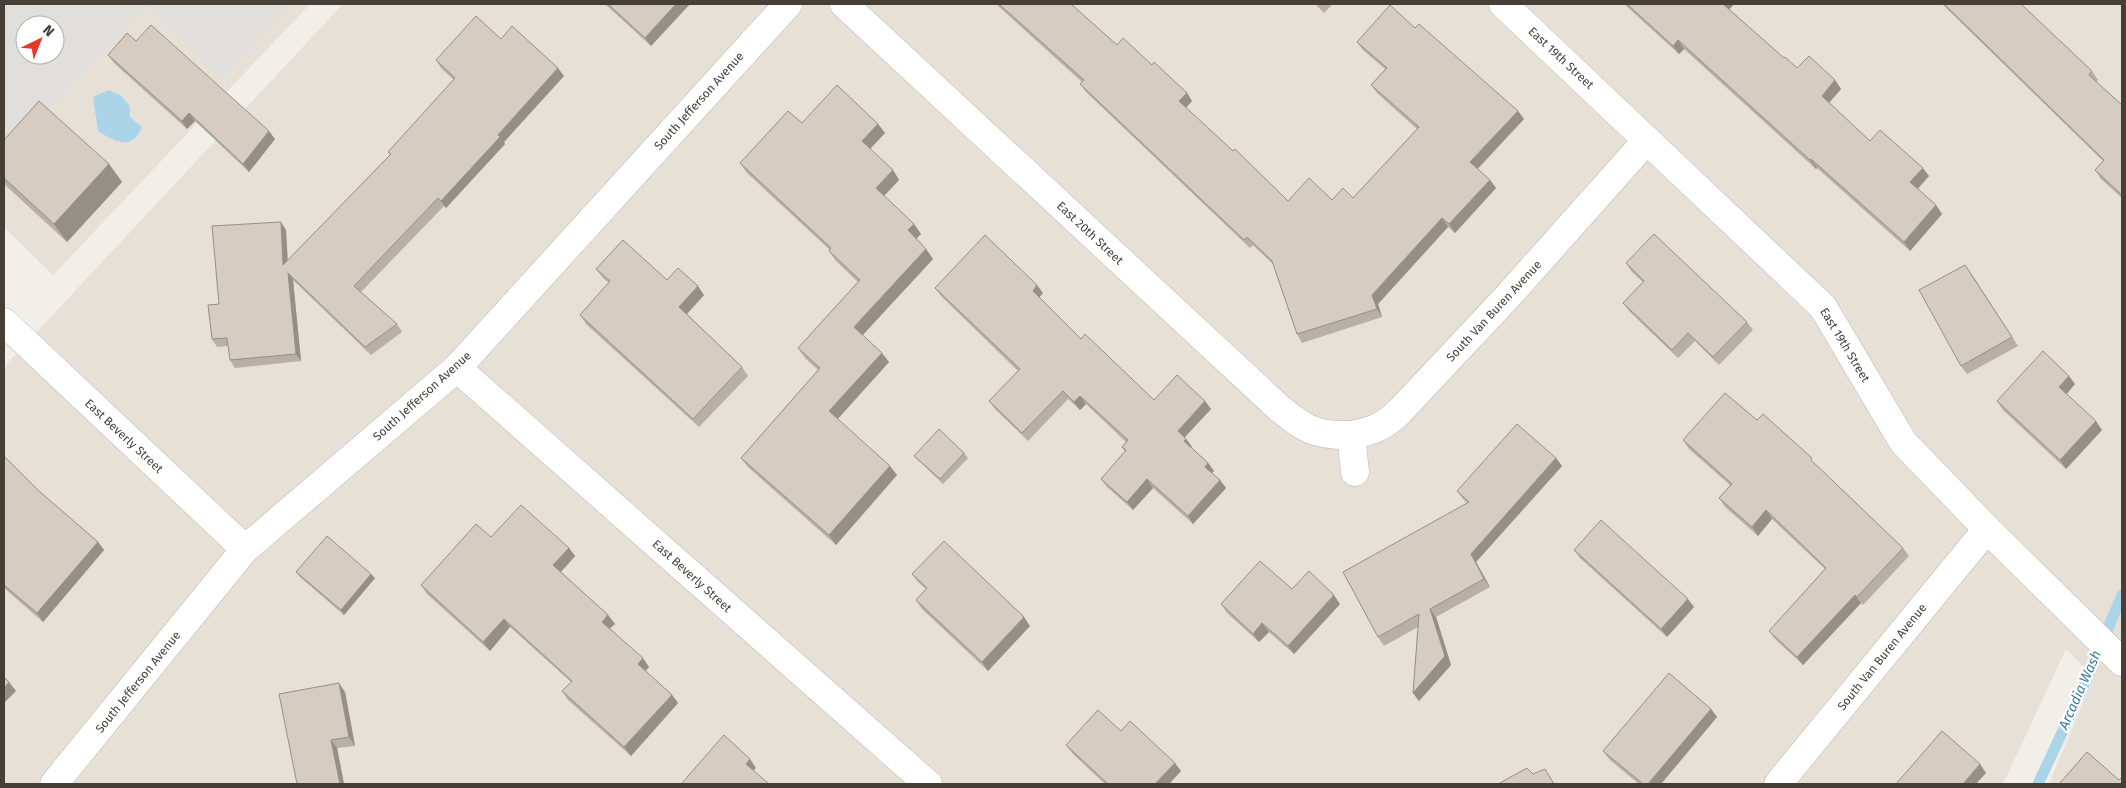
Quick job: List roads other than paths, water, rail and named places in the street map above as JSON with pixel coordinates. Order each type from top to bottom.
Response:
[{"type":"street","name":"South Jefferson Avenue","points":[[64,781],[245,549],[457,368],[788,4]]},
{"type":"street","name":"East 20th Street","points":[[844,4],[1278,407],[1300,425],[1315,432],[1333,436],[1351,435]]},
{"type":"street","name":"East 19th Street","points":[[1504,4],[1823,307],[1903,442],[1987,529],[2122,662]]},
{"type":"street","name":"South Van Buren Avenue","points":[[1351,435],[1368,432],[1386,424],[1400,411],[1510,295],[1647,140]]},
{"type":"street","name":"East Beverly Street","points":[[4,322],[245,549]]},
{"type":"street","name":"East Beverly Street","points":[[457,368],[928,784]]},
{"type":"street","points":[[1351,435],[1355,472]]},
{"type":"street","name":"South Van Buren Avenue","points":[[1778,784],[1987,529]]},
{"type":"water","points":[[109,90],[120,95],[130,106],[130,117],[142,127],[138,135],[129,142],[117,141],[98,131],[93,97]]},
{"type":"waterway","name":"Arcadia Wash","points":[[2038,784],[2082,690],[2122,595]]}]
